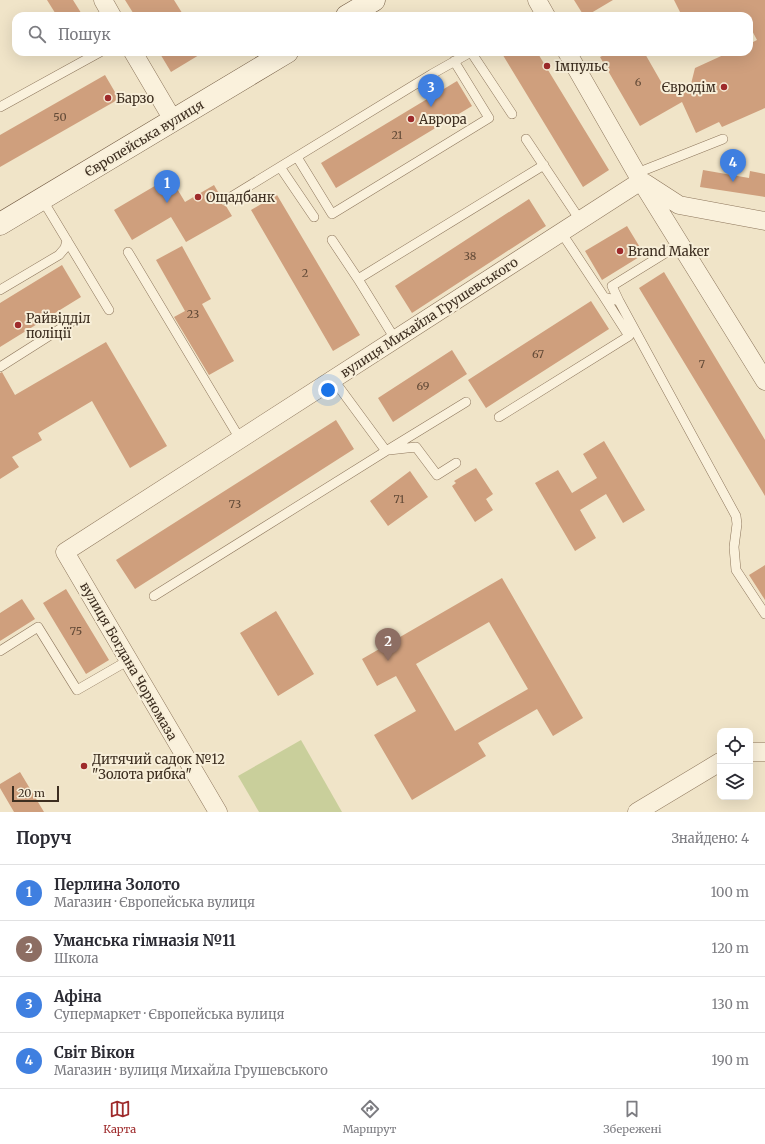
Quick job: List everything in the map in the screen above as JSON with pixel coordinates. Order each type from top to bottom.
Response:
[{"type":"main road","points":[[354,12],[374,0]]},
{"type":"main road","name":"Європейська вулиця","points":[[0,224],[280,56]]},
{"type":"street","points":[[103,0],[110,12]]},
{"type":"street","points":[[135,56],[173,120]]},
{"type":"street","points":[[569,56],[639,177],[765,381]]},
{"type":"street","points":[[639,177],[679,205],[765,221]]},
{"type":"street","name":"вулиця Михайла Грушевського","points":[[65,552],[562,232],[639,177]]},
{"type":"street","name":"вулиця Богдана Чорномаза","points":[[65,552],[218,812]]},
{"type":"street","points":[[753,752],[765,752]]},
{"type":"street","points":[[637,812],[717,764]]},
{"type":"lane","points":[[0,107],[93,56]]},
{"type":"lane","points":[[226,200],[463,56]]},
{"type":"lane","points":[[474,56],[512,114]]},
{"type":"lane","points":[[297,156],[332,214],[489,118],[454,61]]},
{"type":"lane","points":[[639,177],[723,138]]},
{"type":"lane","points":[[526,139],[580,220]]},
{"type":"lane","points":[[358,279],[544,165]]},
{"type":"lane","points":[[280,167],[314,217]]},
{"type":"lane","points":[[42,199],[109,310]]},
{"type":"lane","points":[[499,417],[630,336],[562,232]]},
{"type":"lane","points":[[0,290],[60,255],[65,248],[67,240]]},
{"type":"lane","points":[[332,240],[395,339]]},
{"type":"lane","points":[[680,244],[612,286],[736,516],[737,524],[734,548],[736,570],[765,614]]},
{"type":"lane","points":[[128,252],[240,439]]},
{"type":"lane","points":[[604,297],[619,301]]},
{"type":"lane","points":[[0,367],[71,322]]},
{"type":"lane","points":[[333,379],[386,451]]},
{"type":"lane","points":[[154,596],[466,402]]},
{"type":"lane","points":[[386,451],[416,447],[437,475],[456,463]]},
{"type":"lane","points":[[0,651],[38,627],[77,690],[128,660]]},
{"type":"green space","points":[[301,740],[342,812],[259,812],[238,776]]},
{"type":"building","points":[[47,0],[73,0],[80,12],[54,12]]},
{"type":"building","points":[[125,0],[174,0],[182,12],[132,12]]},
{"type":"building","points":[[574,0],[613,0],[593,12],[582,12]]},
{"type":"building","points":[[674,0],[765,0],[765,108],[722,127],[719,122],[696,133],[682,102],[640,126],[600,57],[646,56],[668,94],[691,84],[695,68],[721,56],[753,56],[753,42],[757,40],[753,32],[753,12],[680,12]]},
{"type":"building","points":[[161,56],[197,56],[171,72]]},
{"type":"building","points":[[503,56],[539,56],[609,170],[583,187]]},
{"type":"building","points":[[105,75],[119,99],[0,167],[0,135]]},
{"type":"building","points":[[457,81],[472,106],[336,188],[321,163]]},
{"type":"building","points":[[703,170],[749,178],[750,171],[765,174],[765,197],[700,187]]},
{"type":"building","points":[[170,177],[185,202],[214,185],[221,197],[221,203],[226,206],[232,216],[186,242],[171,217],[132,240],[114,210]]},
{"type":"building","points":[[277,195],[360,335],[333,351],[251,210]]},
{"type":"building","points":[[529,199],[546,226],[412,313],[395,286]]},
{"type":"building","points":[[627,226],[644,254],[602,280],[585,251]]},
{"type":"building","points":[[182,246],[211,299],[202,304],[234,361],[209,375],[174,317],[185,311],[156,260]]},
{"type":"building","name":"Райвідділ поліції","points":[[62,265],[81,297],[0,347],[0,303]]},
{"type":"building","points":[[664,272],[765,440],[765,496],[639,288]]},
{"type":"building","points":[[591,301],[609,329],[486,408],[468,380]]},
{"type":"building","points":[[106,342],[167,446],[130,468],[92,401],[38,433],[42,440],[12,457],[19,467],[0,479],[0,373],[2,372],[15,395]]},
{"type":"building","points":[[452,350],[467,374],[393,422],[378,398]]},
{"type":"building","points":[[336,420],[354,449],[135,589],[116,560]]},
{"type":"building","points":[[604,441],[645,510],[623,523],[606,494],[580,510],[596,538],[575,551],[535,483],[558,470],[572,493],[597,478],[583,454]]},
{"type":"building","points":[[476,468],[493,494],[486,499],[493,510],[475,522],[452,486],[456,483],[454,481]]},
{"type":"building","points":[[410,471],[428,497],[388,526],[370,501]]},
{"type":"building","points":[[765,565],[765,600],[749,575]]},
{"type":"building","points":[[502,578],[583,718],[553,736],[537,709],[478,743],[486,756],[412,800],[374,735],[416,711],[396,676],[377,686],[362,659]],"holes":[[[489,622],[528,689],[455,731],[416,664]]]},
{"type":"building","points":[[66,589],[109,660],[86,674],[43,603]]},
{"type":"building","points":[[22,599],[35,619],[0,641],[0,613]]},
{"type":"building","points":[[276,611],[314,674],[278,696],[240,633]]},
{"type":"building","points":[[20,772],[44,812],[14,812],[0,788],[0,784]]},
{"type":"place","name":"Імпульс","points":[[547,66]]},
{"type":"place","name":"Євродім","points":[[724,87]]},
{"type":"place","name":"Барзо","points":[[108,98]]},
{"type":"place","name":"Афіна","points":[[431,107]]},
{"type":"place","name":"Аврора","points":[[411,119]]},
{"type":"place","name":"Світ Вікон","points":[[733,182]]},
{"type":"place","name":"Ощадбанк","points":[[198,197]]},
{"type":"place","name":"Перлина Золото","points":[[167,203]]},
{"type":"place","name":"Brand Maker","points":[[620,251]]},
{"type":"place","name":"Райвідділ поліції","points":[[18,325]]},
{"type":"place","name":"Уманська гімназія №11","points":[[388,661]]},
{"type":"place","name":"Дитячий садок №12 \"Золота рибка\"","points":[[84,766]]}]
